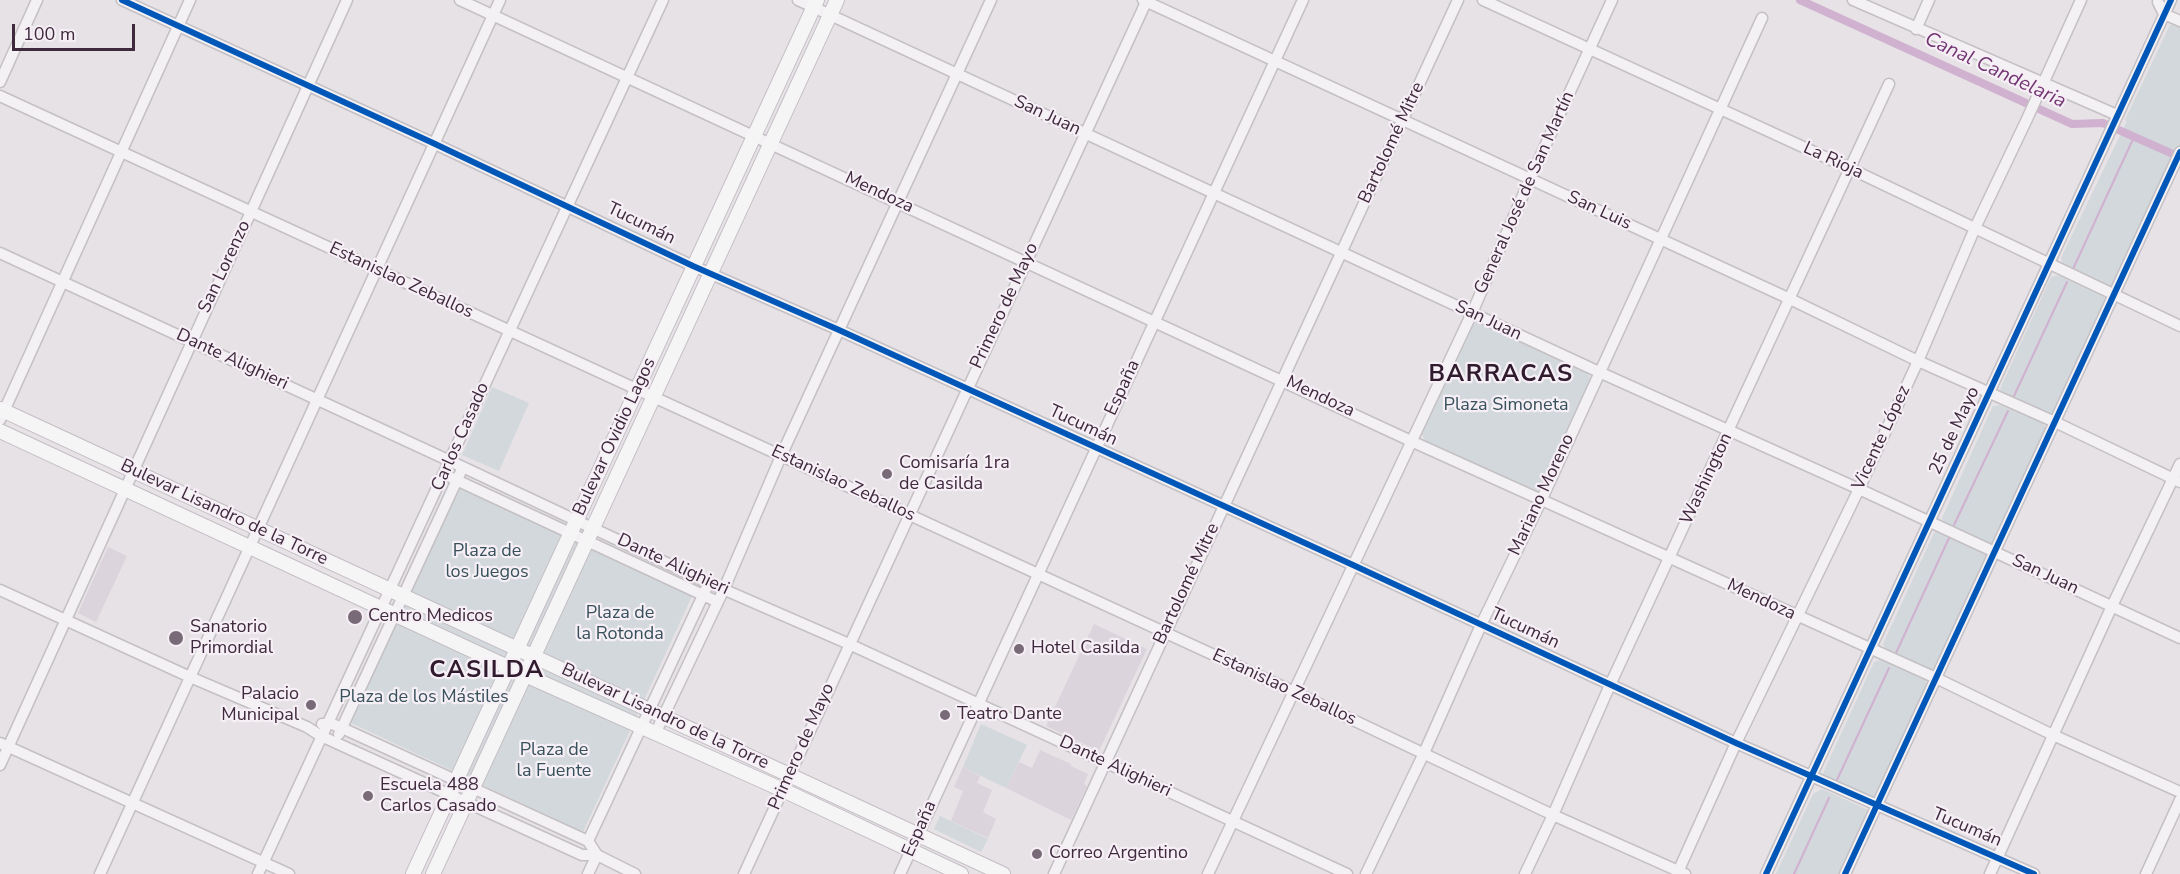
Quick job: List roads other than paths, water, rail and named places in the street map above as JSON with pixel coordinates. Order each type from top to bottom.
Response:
[{"type":"main road","name":"Bulevar Ovidio Lagos","points":[[433,874],[837,0]]},
{"type":"main road","name":"Bulevar Ovidio Lagos","points":[[413,874],[815,4]]},
{"type":"main road","name":"Bulevar Lisandro de la Torre","points":[[1,413],[258,528],[1003,874]]},
{"type":"main road","name":"Bulevar Lisandro de la Torre","points":[[0,431],[525,675],[656,732],[961,874]]},
{"type":"street","points":[[0,82],[37,0]]},
{"type":"street","name":"Tucumán","points":[[122,0],[567,205],[693,266],[1353,565],[1736,743],[2034,874]]},
{"type":"street","points":[[1,413],[190,0]]},
{"type":"street","name":"San Lorenzo","points":[[0,765],[4,745],[134,471],[347,0]]},
{"type":"street","name":"Mendoza","points":[[460,0],[1541,501],[1936,678],[2053,735],[2180,792]]},
{"type":"street","points":[[100,874],[500,0]]},
{"type":"street","name":"Carlos Casado","points":[[258,874],[663,0]]},
{"type":"street","name":"San Juan","points":[[798,0],[815,4],[830,15],[957,74],[2180,638]]},
{"type":"street","points":[[656,732],[724,589],[838,330],[992,0]]},
{"type":"street","name":"España","points":[[900,874],[1303,0]]},
{"type":"street","name":"Bartolomé Mitre","points":[[1054,874],[1458,0]]},
{"type":"street","name":"La Rioja","points":[[1484,0],[1851,169],[2180,326]]},
{"type":"street","name":"General José de San Martín","points":[[1208,874],[1292,691],[1472,313],[1530,178],[1612,0]]},
{"type":"street","points":[[1853,0],[2041,88],[2116,117]]},
{"type":"street","points":[[1916,29],[1929,0]]},
{"type":"street","name":"Vicente López","points":[[1680,873],[1736,743],[1859,489],[1918,361],[1975,228],[2081,0]]},
{"type":"street","name":"San Luis","points":[[1146,1],[1790,299],[1918,361],[2055,422],[2176,481]]},
{"type":"street","name":"Primero de Mayo","points":[[744,874],[1146,1]]},
{"type":"street","points":[[2166,2],[2164,14],[2180,21]]},
{"type":"street","name":"25 de Mayo","points":[[1766,874],[2164,14]]},
{"type":"street","name":"Mariano Moreno","points":[[1366,874],[1424,753],[1480,625],[1541,501],[1762,18]]},
{"type":"street","name":"Washington","points":[[1525,874],[1610,685],[1889,84]]},
{"type":"street","name":"Estanislao Zeballos","points":[[0,96],[1292,691],[1680,873]]},
{"type":"street","points":[[1845,874],[2180,152]]},
{"type":"street","name":"Dante Alighieri","points":[[0,253],[709,583],[849,644],[1347,874]]},
{"type":"street","points":[[1990,874],[2112,606],[2176,481],[2180,464]]},
{"type":"street","name":"Carlos Casado","points":[[335,743],[463,467]]},
{"type":"street","name":"Dante Alighieri","points":[[444,474],[718,602]]},
{"type":"street","points":[[588,841],[709,583]]},
{"type":"street","points":[[0,590],[190,677],[307,727],[335,743],[582,855],[597,855],[635,874]]},
{"type":"street","points":[[307,727],[327,723],[342,728],[588,841],[597,855]]},
{"type":"street","points":[[4,745],[289,874]]},
{"type":"street","points":[[2146,874],[2180,800]]},
{"type":"street","points":[[588,874],[597,855]]},
{"type":"waterway","name":"Canal Candelaria","points":[[1800,0],[2072,124],[2103,123],[2180,157]]},
{"type":"waterway","points":[[2073,269],[2134,137]]},
{"type":"waterway","points":[[2014,396],[2067,282]]},
{"type":"waterway","points":[[1954,525],[2008,411]]},
{"type":"waterway","points":[[1896,653],[1949,538]]},
{"type":"waterway","points":[[1837,780],[1889,668]]},
{"type":"waterway","points":[[1794,874],[1829,798]]},
{"type":"place","name":"Comisaría 1ra de Casilda","points":[[887,474]]},
{"type":"place","name":"Centro Medicos","points":[[355,617]]},
{"type":"place","name":"Sanatorio Primordial","points":[[176,638]]},
{"type":"place","name":"Hotel Casilda","points":[[1019,649]]},
{"type":"place","name":"Palacio Municipal","points":[[311,705]]},
{"type":"place","name":"Teatro Dante","points":[[945,715]]},
{"type":"place","name":"Escuela 488 Carlos Casado","points":[[368,796]]},
{"type":"place","name":"Correo Argentino","points":[[1037,854]]},
{"type":"district","name":"BARRACAS","points":[[1501,375]]},
{"type":"district","name":"CASILDA","points":[[487,671]]},
{"type":"park label","name":"Plaza Simoneta","points":[[1506,406]]},
{"type":"park label","name":"Plaza de los Juegos","points":[[487,562]]},
{"type":"park label","name":"Plaza de la Rotonda","points":[[620,624]]},
{"type":"park label","name":"Plaza de los Mástiles","points":[[424,698]]},
{"type":"park label","name":"Plaza de la Fuente","points":[[554,762]]}]
